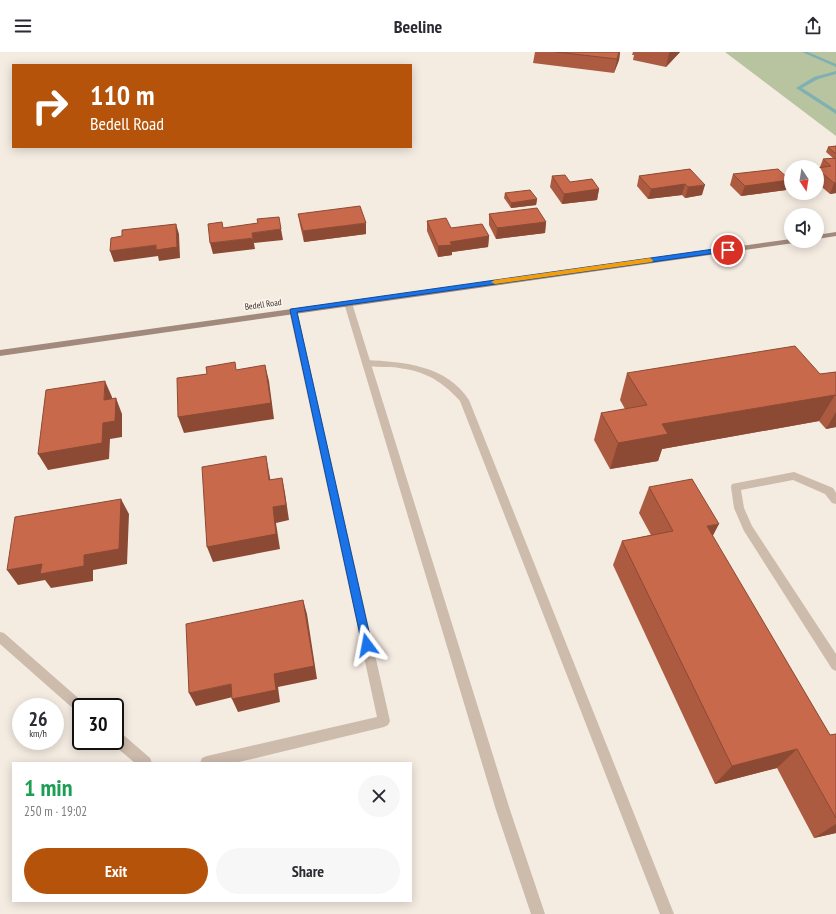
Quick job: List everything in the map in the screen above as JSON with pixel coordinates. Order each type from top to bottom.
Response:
[{"type":"street","points":[[824,236],[836,234]]},
{"type":"street","name":"Bedell Road","points":[[0,352],[784,242]]},
{"type":"street","points":[[348,303],[502,810],[538,914]]},
{"type":"street","points":[[211,762],[384,721],[293,310]]},
{"type":"street","points":[[366,363],[412,366],[434,373],[450,384],[464,400],[667,914]]},
{"type":"street","points":[[836,500],[829,491],[794,476],[736,487],[739,508],[748,528],[836,665]]},
{"type":"street","points":[[0,637],[72,700]]},
{"type":"street","points":[[124,745],[144,762]]},
{"type":"green space","points":[[725,52],[836,52],[836,136]]},
{"type":"building","points":[[556,52],[619,52],[617,59]]},
{"type":"building","points":[[836,146],[836,154],[828,147]]},
{"type":"building","points":[[836,158],[836,183],[824,175],[824,167],[831,166],[823,159]]},
{"type":"building","points":[[690,169],[705,185],[688,187],[685,184],[651,189],[639,176]]},
{"type":"building","points":[[778,169],[784,174],[784,181],[745,186],[733,174]]},
{"type":"building","points":[[565,175],[570,182],[592,179],[599,189],[564,194],[552,176]]},
{"type":"building","points":[[530,190],[537,199],[511,203],[505,193]]},
{"type":"building","points":[[360,206],[366,223],[303,231],[298,214]]},
{"type":"building","points":[[537,208],[546,222],[497,228],[489,214]]},
{"type":"building","points":[[279,217],[281,229],[252,233],[253,238],[210,243],[208,224],[222,222],[223,228],[258,223],[257,219]]},
{"type":"building","points":[[446,218],[451,228],[482,224],[489,236],[450,242],[452,245],[438,246],[427,221]]},
{"type":"building","points":[[176,224],[177,247],[156,250],[156,245],[110,251],[111,238],[122,236],[122,230]]},
{"type":"building","points":[[795,346],[820,374],[836,372],[836,396],[662,424],[668,434],[618,443],[601,413],[647,405],[627,373]]},
{"type":"building","points":[[235,362],[236,370],[265,365],[271,403],[178,417],[177,378],[207,374],[206,367]]},
{"type":"building","points":[[105,381],[104,400],[116,398],[115,421],[103,423],[102,443],[38,454],[46,390]]},
{"type":"building","points":[[266,456],[269,480],[282,478],[286,505],[273,507],[276,534],[207,547],[202,467]]},
{"type":"building","points":[[692,479],[719,524],[707,526],[830,735],[836,734],[836,818],[797,749],[732,766],[622,541],[673,531],[649,487]]},
{"type":"building","points":[[121,499],[119,549],[84,555],[84,566],[40,574],[42,564],[7,570],[15,517]]},
{"type":"building","points":[[303,600],[314,666],[274,674],[276,690],[232,699],[231,684],[189,693],[186,624]]},
{"type":"waterway","points":[[804,52],[836,66]]},
{"type":"waterway","points":[[836,72],[816,78],[798,88],[836,112]]},
{"type":"slow traffic","points":[[495,282],[650,260]]},
{"type":"route","points":[[367,645],[293,310],[728,250]]}]
